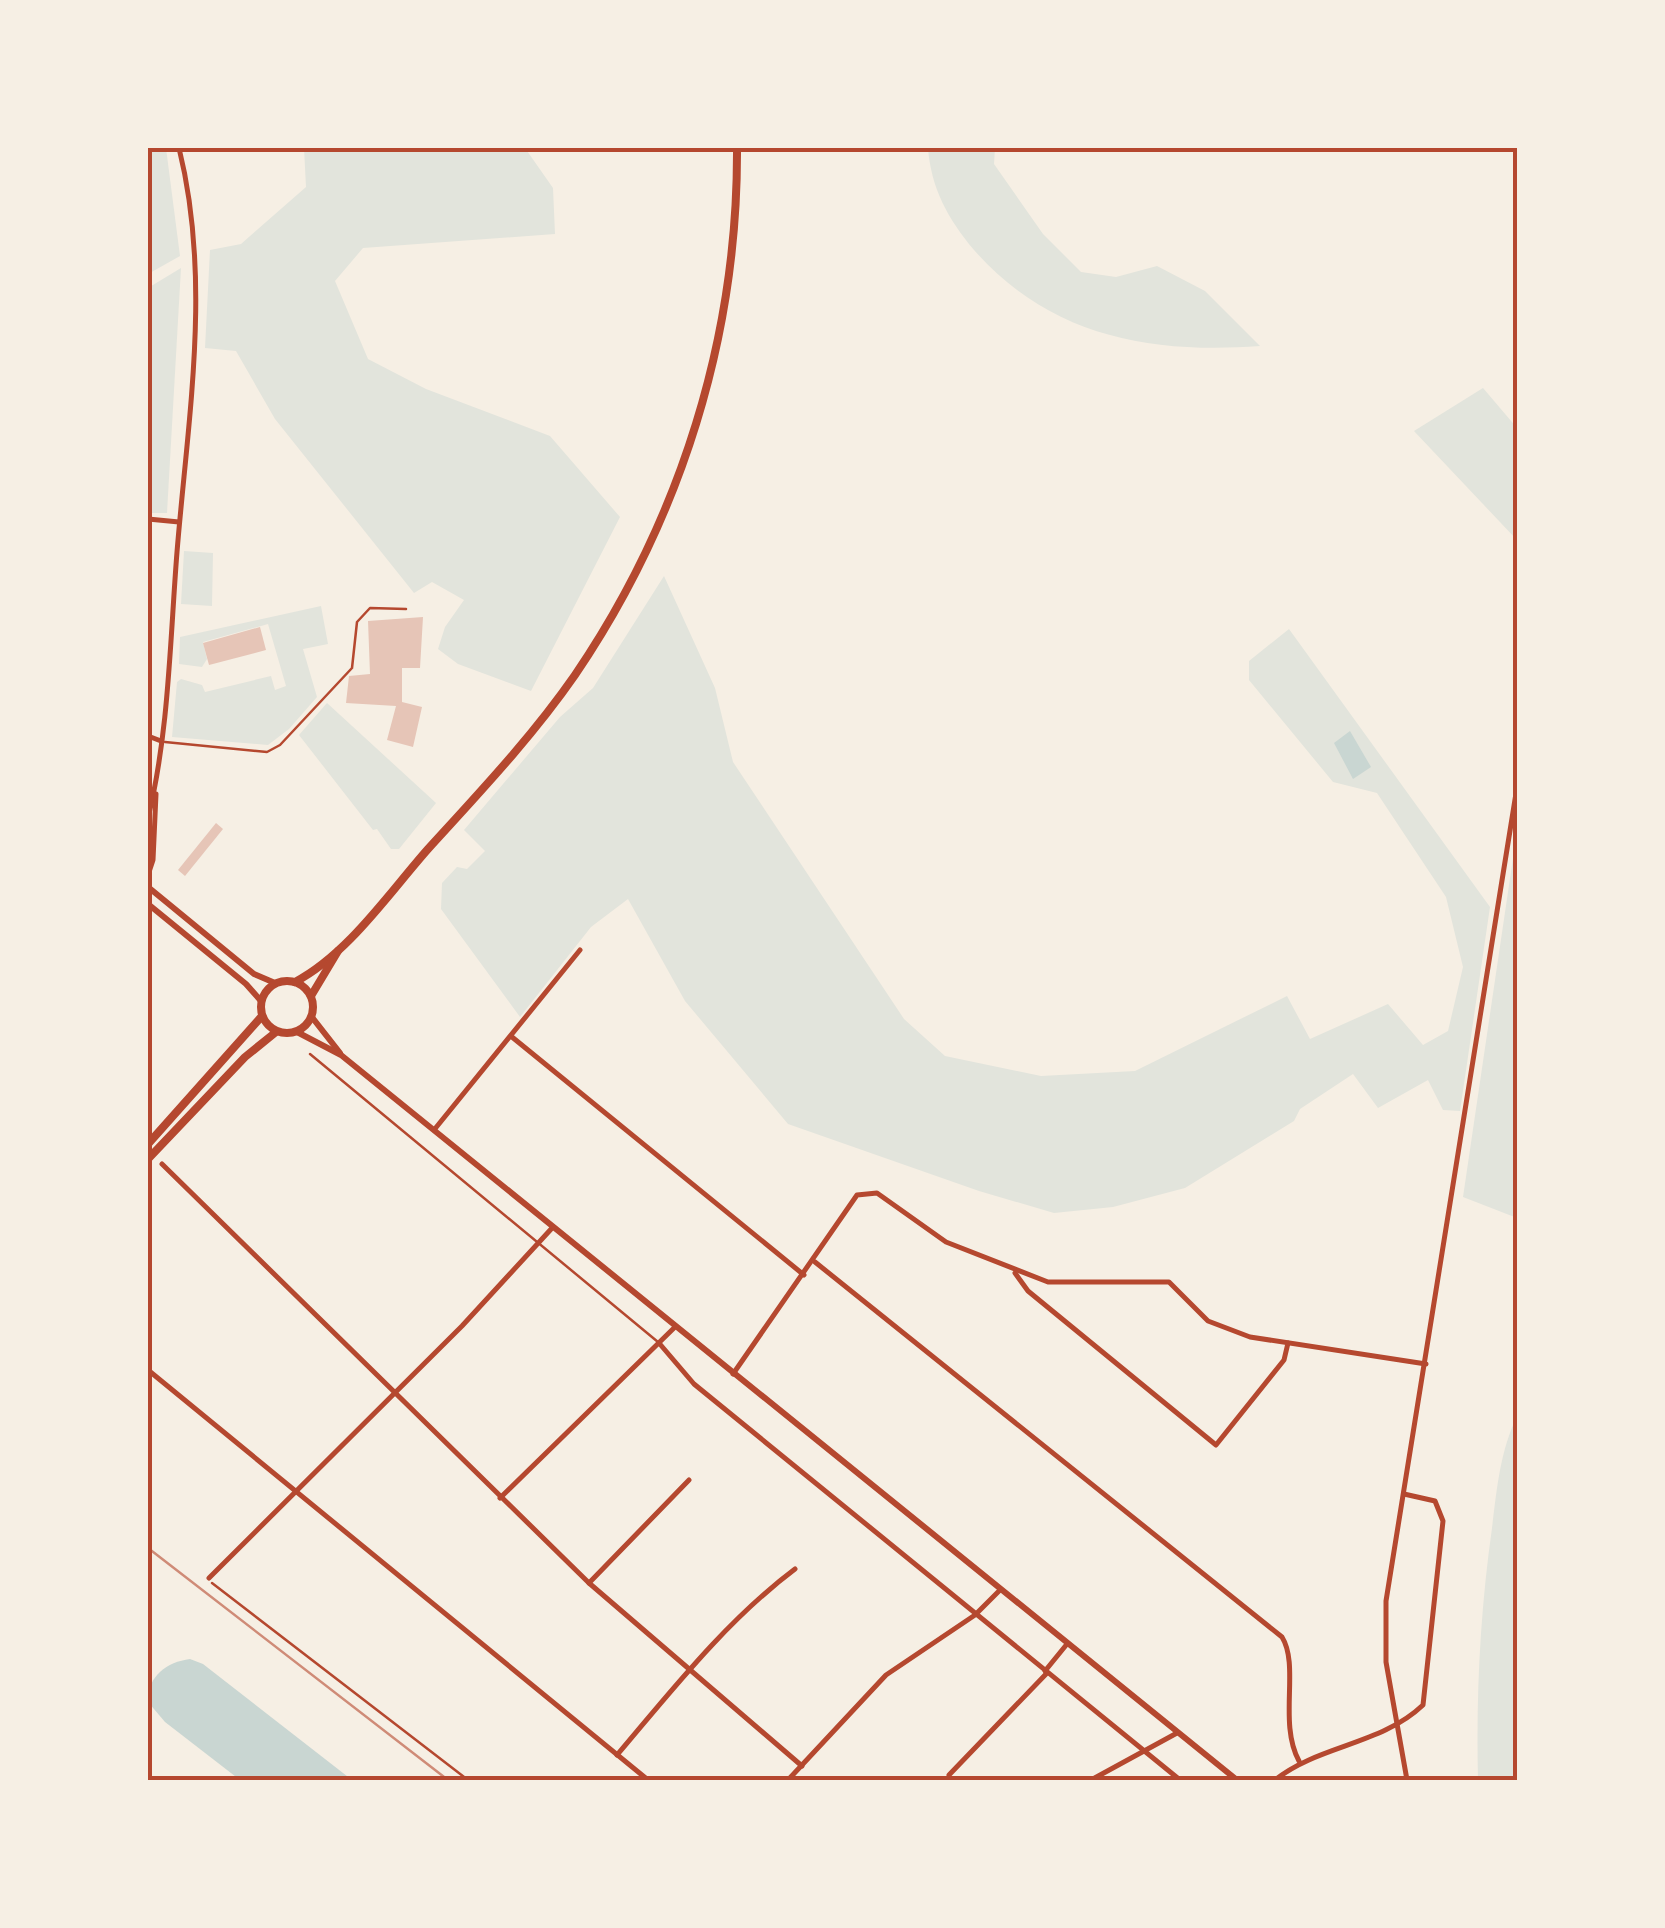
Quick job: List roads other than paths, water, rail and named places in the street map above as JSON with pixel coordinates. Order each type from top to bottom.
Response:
[{"type":"main road","points":[[276,1032],[262,1016],[260,1000],[275,984],[295,982],[340,947],[501,769],[554,704],[598,639],[640,564],[678,480],[712,368],[731,262],[737,148]]},
{"type":"main road","points":[[148,1159],[244,1057],[276,1032],[297,1032],[311,1016],[310,996],[340,947]]},
{"type":"main road","points":[[295,982],[310,996]]},
{"type":"main road","points":[[148,1144],[262,1016]]},
{"type":"street","points":[[148,876],[153,860],[197,290],[189,197],[179,148]]},
{"type":"street","points":[[148,520],[180,522]]},
{"type":"street","points":[[148,736],[162,741]]},
{"type":"street","points":[[1407,1780],[1385,1630],[1403,1494],[1518,781]]},
{"type":"street","points":[[148,818],[156,786]]},
{"type":"street","points":[[148,888],[254,974],[275,984]]},
{"type":"street","points":[[148,904],[246,984],[260,1000]]},
{"type":"street","points":[[434,1130],[580,950]]},
{"type":"street","points":[[311,1016],[340,1054]]},
{"type":"street","points":[[297,1032],[340,1054],[1236,1780]]},
{"type":"street","points":[[512,1037],[804,1275]]},
{"type":"street","points":[[162,1164],[588,1583],[802,1766]]},
{"type":"street","points":[[734,1374],[857,1196],[867,1191],[878,1193],[946,1242],[1048,1282],[1169,1282],[1208,1321],[1250,1337],[1426,1364]]},
{"type":"street","points":[[209,1578],[395,1393],[552,1227]]},
{"type":"street","points":[[814,1261],[1282,1637],[1290,1657],[1287,1710],[1299,1761]]},
{"type":"street","points":[[1013,1271],[1028,1291],[1216,1445],[1284,1360],[1288,1343]]},
{"type":"street","points":[[500,1498],[676,1327]]},
{"type":"street","points":[[659,1344],[694,1384],[1180,1780]]},
{"type":"street","points":[[148,1370],[298,1490],[401,1582],[648,1780]]},
{"type":"street","points":[[588,1583],[689,1480]]},
{"type":"street","points":[[1275,1780],[1299,1761],[1398,1726],[1422,1705],[1442,1521],[1435,1501],[1403,1494]]},
{"type":"street","points":[[617,1756],[690,1670],[768,1589],[796,1568]]},
{"type":"street","points":[[788,1780],[886,1675],[975,1614],[1000,1590]]},
{"type":"street","points":[[949,1775],[1046,1672],[1066,1644]]},
{"type":"street","points":[[1091,1780],[1176,1733]]},
{"type":"lane","points":[[162,741],[267,752],[280,745],[352,668],[356,622],[370,608],[406,609]]},
{"type":"lane","points":[[310,1054],[659,1344]]},
{"type":"railway","points":[[148,1548],[448,1780]]}]
